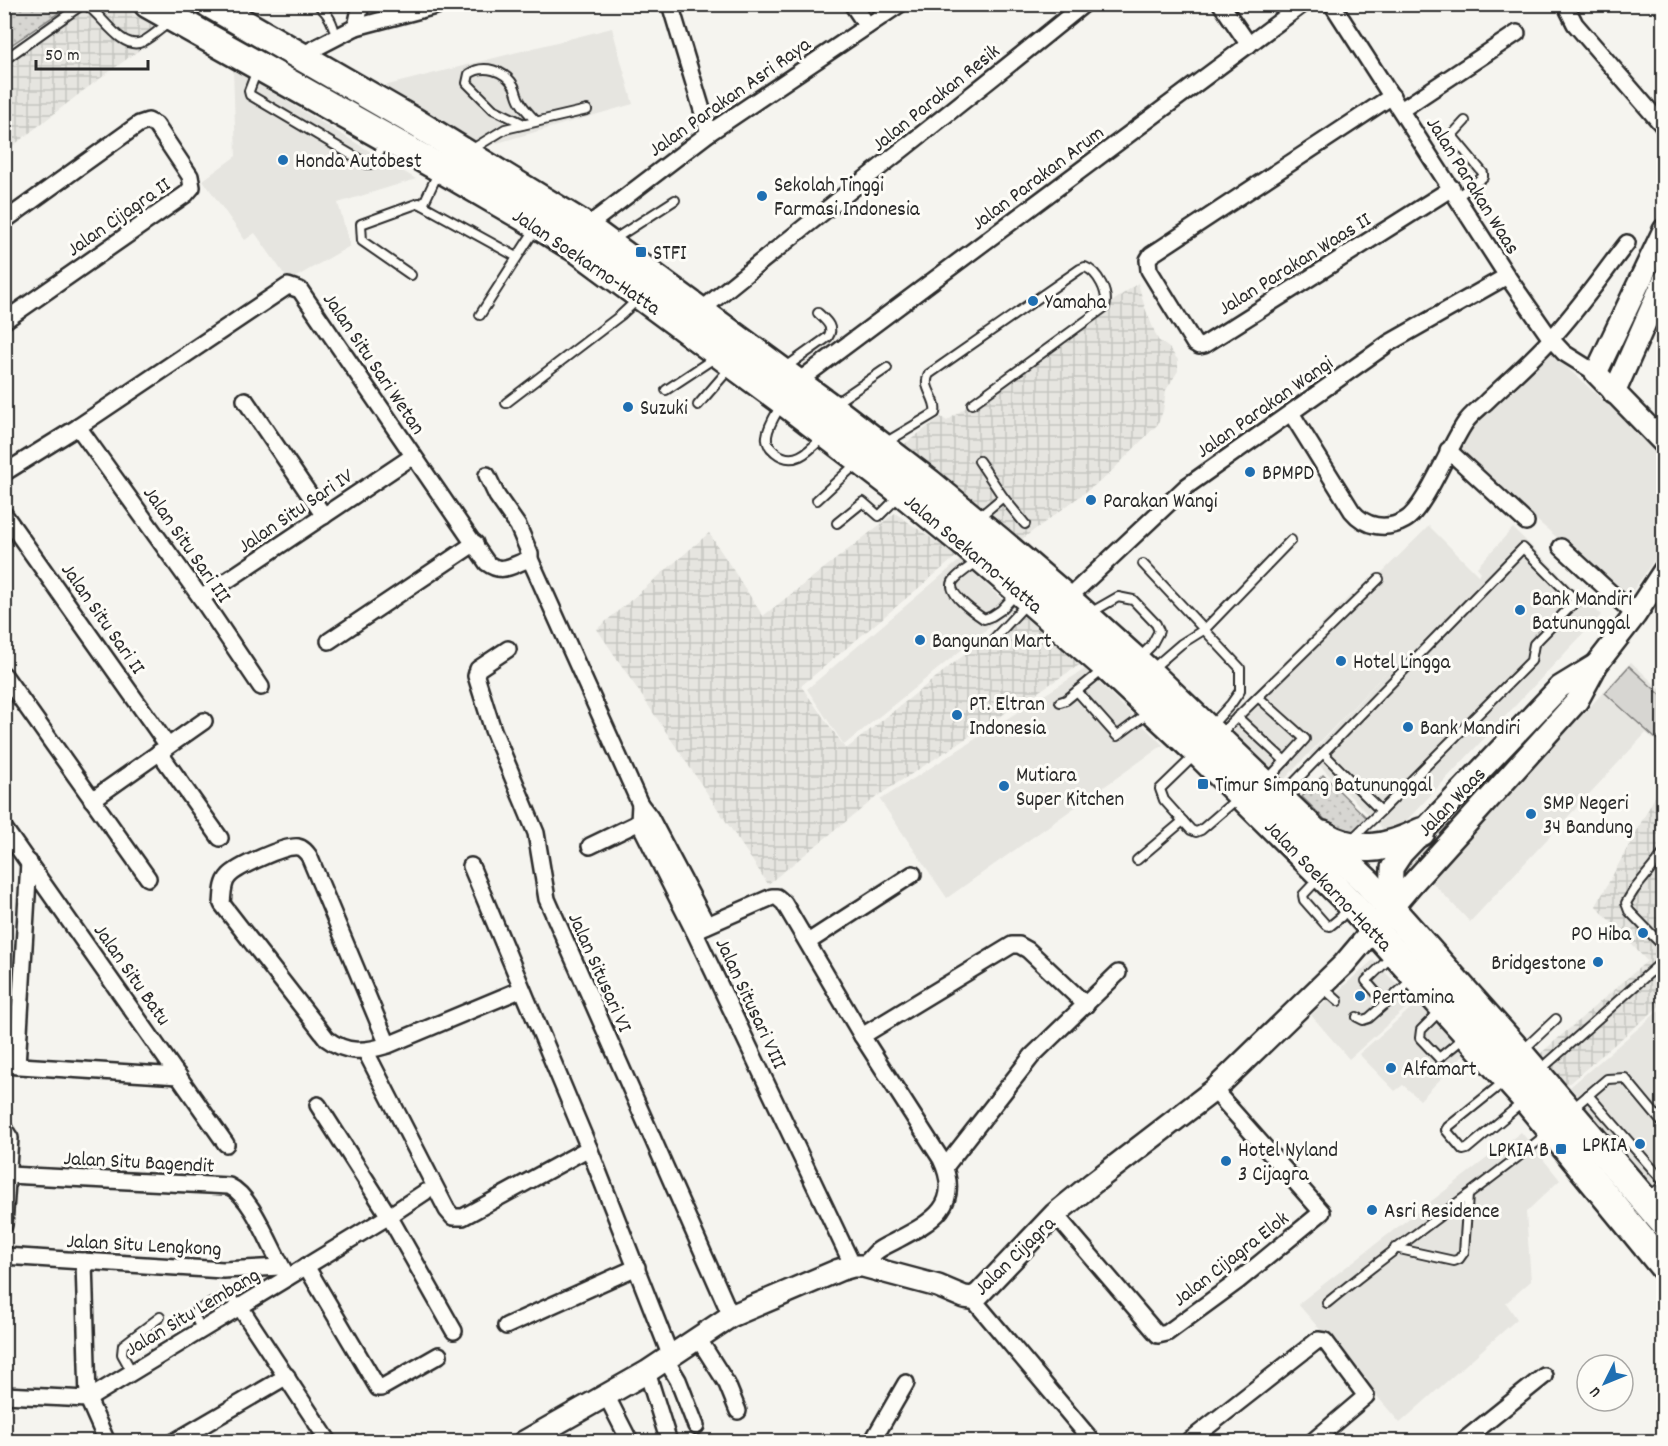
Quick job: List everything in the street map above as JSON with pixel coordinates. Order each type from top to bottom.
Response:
[{"type":"highway","name":"Jalan Soekarno-Hatta","points":[[148,4],[538,225],[580,251],[727,359],[830,407],[902,492],[1025,595],[1152,709],[1207,739]]},
{"type":"highway","name":"Jalan Soekarno-Hatta","points":[[210,4],[307,52],[586,227],[699,312],[786,385],[826,435],[871,453],[975,521],[1077,607],[1142,667],[1207,739],[1262,792],[1314,830],[1391,908],[1569,1112],[1664,1267]]},
{"type":"highway","name":"Jalan Soekarno-Hatta","points":[[1262,792],[1322,875],[1396,953],[1526,1099],[1569,1112],[1657,1189],[1664,1223]]},
{"type":"highway","points":[[1314,830],[1398,843],[1420,832]]},
{"type":"street","points":[[356,27],[361,4]]},
{"type":"street","points":[[307,52],[356,27],[443,4]]},
{"type":"street","points":[[670,4],[709,133]]},
{"type":"street","points":[[852,4],[867,26]]},
{"type":"street","name":"Jalan Parakan Asri Raya","points":[[586,227],[709,133],[900,4]]},
{"type":"street","name":"Jalan Parakan Resik","points":[[699,312],[776,248],[881,168],[1084,4]]},
{"type":"street","points":[[1221,4],[1249,45]]},
{"type":"street","name":"Jalan Parakan Arum","points":[[786,385],[1303,4]]},
{"type":"street","name":"Jalan Parakan Waas","points":[[1332,4],[1507,276],[1551,339],[1564,353],[1596,374]]},
{"type":"street","points":[[1571,4],[1568,10],[1575,24],[1661,119]]},
{"type":"street","points":[[1401,110],[1517,33]]},
{"type":"street","name":"Jalan Parakan Waas II","points":[[1392,96],[1151,255],[1148,260],[1149,270],[1194,344],[1204,345],[1454,192]]},
{"type":"street","name":"Jalan Cijagra II","points":[[4,221],[139,124],[148,122],[156,126],[190,176],[192,187],[186,194],[4,321]]},
{"type":"street","points":[[1663,441],[1596,374],[1664,230]]},
{"type":"street","points":[[1291,413],[1360,521],[1373,525],[1390,526],[1412,516],[1424,500],[1448,450],[1466,421],[1551,339],[1627,243]]},
{"type":"street","name":"Jalan Parakan Wangi","points":[[1077,607],[1187,486],[1389,344],[1507,276]]},
{"type":"street","points":[[1614,393],[1664,280]]},
{"type":"street","name":"Jalan Situ Sari Wetan","points":[[4,473],[78,427],[288,286],[300,290],[487,563],[495,569],[504,570],[530,559]]},
{"type":"street","points":[[245,399],[324,516]]},
{"type":"street","name":"Jalan Situ Sari III","points":[[78,427],[201,598],[261,687]]},
{"type":"street","points":[[1448,450],[1526,522]]},
{"type":"street","name":"Jalan Situ Sari IV","points":[[201,598],[413,456]]},
{"type":"street","points":[[487,475],[497,496],[518,526],[530,559],[640,804],[644,819],[701,928]]},
{"type":"street","name":"Jalan Situ Sari II","points":[[4,514],[164,749],[220,838]]},
{"type":"street","points":[[329,641],[475,543]]},
{"type":"street","points":[[1560,548],[1635,615]]},
{"type":"street","name":"Jalan Waas","points":[[1374,929],[1577,701],[1598,664],[1635,615],[1664,571]]},
{"type":"street","name":"Jalan Situsari VI","points":[[508,649],[478,669],[476,676],[493,730],[536,833],[547,899],[731,1316]]},
{"type":"street","name":"Jalan Waas","points":[[1391,908],[1392,868],[1402,853],[1560,687],[1598,664]]},
{"type":"street","points":[[4,675],[148,878]]},
{"type":"street","points":[[92,800],[204,721]]},
{"type":"street","points":[[590,846],[644,819]]},
{"type":"street","name":"Jalan Situ Batu","points":[[4,828],[12,848],[29,862],[226,1144]]},
{"type":"street","points":[[388,1045],[305,851],[294,847],[271,853],[230,874],[224,884],[222,904],[327,1039],[347,1050],[366,1052],[388,1045],[522,989]]},
{"type":"street","points":[[29,862],[11,1066],[178,1076]]},
{"type":"street","points":[[471,866],[637,1267],[668,1359],[696,1426]]},
{"type":"street","points":[[808,942],[913,874]]},
{"type":"street","name":"Jalan Situsari VIII","points":[[858,1266],[701,928],[767,899],[777,897],[784,903],[862,1036],[945,1167]]},
{"type":"street","name":"Jalan Cijagra","points":[[858,1266],[955,1292],[980,1294],[1055,1214],[1214,1090],[1322,986],[1374,929]]},
{"type":"street","points":[[862,1036],[1012,945],[1019,945],[1028,950],[1086,1005]]},
{"type":"street","points":[[536,1439],[668,1359],[731,1316],[822,1276],[858,1266],[877,1251],[933,1219],[941,1210],[948,1191],[945,1167],[1032,1056],[1118,973]]},
{"type":"street","points":[[366,1052],[453,1218],[464,1217],[589,1148]]},
{"type":"street","name":"Jalan Cijagra Elok","points":[[1055,1214],[1158,1335],[1167,1333],[1238,1281],[1322,1212],[1214,1090]]},
{"type":"street","points":[[318,1105],[389,1216],[454,1331]]},
{"type":"street","points":[[4,1129],[10,1138],[4,1225]]},
{"type":"street","name":"Jalan Situ Bagendit","points":[[8,1175],[229,1186],[236,1189],[253,1211],[284,1272]]},
{"type":"street","name":"Jalan Situ Lembang","points":[[88,1399],[240,1307],[284,1272],[306,1266],[425,1192]]},
{"type":"street","name":"Jalan Situ Lengkong","points":[[4,1256],[284,1272]]},
{"type":"street","points":[[84,1261],[88,1399],[107,1442]]},
{"type":"street","points":[[306,1266],[378,1388],[439,1354]]},
{"type":"street","points":[[506,1326],[637,1267]]},
{"type":"street","points":[[955,1292],[1093,1442]]},
{"type":"street","points":[[240,1307],[329,1442]]},
{"type":"street","points":[[698,1338],[728,1384],[738,1411]]},
{"type":"street","points":[[1188,1442],[1318,1340],[1322,1340],[1366,1396],[1312,1442]]},
{"type":"street","points":[[647,1372],[669,1442]]},
{"type":"street","points":[[174,1442],[287,1376]]},
{"type":"street","points":[[1462,1442],[1544,1376]]},
{"type":"street","points":[[872,1442],[906,1383]]},
{"type":"street","points":[[4,1395],[88,1399]]},
{"type":"street","points":[[606,1395],[630,1442]]},
{"type":"lane","points":[[317,4],[332,20],[336,37]]},
{"type":"lane","points":[[4,60],[88,5],[124,40],[133,44],[143,42],[174,19]]},
{"type":"lane","points":[[524,124],[493,109],[467,83],[469,74],[476,69],[485,68],[507,78],[513,84],[519,101],[536,122]]},
{"type":"lane","points":[[466,153],[504,129],[587,110]]},
{"type":"lane","points":[[1454,192],[1483,177],[1483,173],[1454,138],[1455,131],[1465,122]]},
{"type":"lane","points":[[423,205],[440,168]]},
{"type":"lane","points":[[608,244],[675,200]]},
{"type":"lane","points":[[411,275],[362,241],[361,226],[363,223],[415,204],[423,205],[517,257]]},
{"type":"lane","points":[[480,315],[538,225]]},
{"type":"lane","points":[[817,500],[871,453],[935,413],[936,404],[926,385],[929,374],[1080,269],[1084,267],[1089,269],[1101,284],[1107,300],[1106,307],[972,404]]},
{"type":"lane","points":[[506,403],[621,315],[641,296]]},
{"type":"lane","points":[[818,313],[832,332],[786,385],[767,435],[768,445],[775,453],[793,460],[802,456],[826,435]]},
{"type":"lane","points":[[666,390],[727,359]]},
{"type":"lane","points":[[698,405],[727,359]]},
{"type":"lane","points":[[830,407],[887,368]]},
{"type":"lane","points":[[979,461],[1003,497],[1025,524]]},
{"type":"lane","points":[[837,523],[863,502],[877,515],[882,515],[902,492]]},
{"type":"lane","points":[[975,521],[1003,497]]},
{"type":"lane","points":[[1142,667],[1205,629],[1290,540]]},
{"type":"lane","points":[[1143,564],[1240,668],[1240,691],[1232,704],[1207,739],[1160,789],[1164,800],[1191,830],[1196,832],[1323,753],[1524,548],[1576,601],[1534,644],[1531,661],[1355,836]]},
{"type":"lane","points":[[981,558],[952,581],[951,587],[954,594],[977,615],[984,619],[992,616],[1025,595]]},
{"type":"lane","points":[[1207,739],[1237,717],[1378,579]]},
{"type":"lane","points":[[990,643],[1025,595]]},
{"type":"lane","points":[[1077,607],[1118,597],[1133,600],[1156,624],[1159,631],[1142,667]]},
{"type":"lane","points":[[1060,702],[1066,700],[1107,667]]},
{"type":"lane","points":[[1077,691],[1116,736],[1152,709]]},
{"type":"lane","points":[[1258,697],[1305,739],[1262,792]]},
{"type":"lane","points":[[1237,717],[1285,761]]},
{"type":"lane","points":[[1323,753],[1381,811]]},
{"type":"lane","points":[[1137,860],[1183,821]]},
{"type":"lane","points":[[1664,854],[1626,903],[1629,911],[1664,947]]},
{"type":"lane","points":[[1386,1004],[1366,981],[1396,953]]},
{"type":"lane","points":[[1528,1063],[1664,960]]},
{"type":"lane","points":[[1357,1017],[1363,1020],[1369,1018],[1416,976]]},
{"type":"lane","points":[[1322,986],[1338,1001]]},
{"type":"lane","points":[[1444,1007],[1419,1032],[1420,1038],[1438,1058],[1468,1034]]},
{"type":"lane","points":[[1528,1063],[1556,1019]]},
{"type":"lane","points":[[1508,1078],[1448,1126],[1446,1130],[1448,1134],[1463,1149],[1467,1149],[1526,1099]]},
{"type":"lane","points":[[1327,1302],[1395,1248],[1468,1195],[1607,1079],[1625,1078],[1664,1125]]},
{"type":"lane","points":[[1395,1248],[1454,1260],[1459,1258],[1464,1252],[1468,1195]]},
{"type":"lane","points":[[132,1372],[122,1354],[123,1345],[160,1317]]},
{"type":"shaded area","points":[[5,4],[70,4],[70,5],[5,49]]},
{"type":"shaded area","points":[[74,5],[117,5],[164,32],[5,152],[5,51]]},
{"type":"shaded area","points":[[612,28],[633,104],[483,147],[380,87]]},
{"type":"shaded area","points":[[233,69],[416,179],[338,203],[350,246],[289,281],[255,233],[245,240],[203,180],[236,156]]},
{"type":"shaded area","points":[[1138,283],[1158,340],[1169,348],[1178,360],[1178,371],[1166,390],[1163,411],[1158,424],[1106,477],[1022,539],[902,446],[941,417],[947,421]]},
{"type":"shaded area","points":[[1544,347],[1663,454],[1663,547],[1628,598],[1452,448]]},
{"type":"shaded area","points":[[895,513],[957,556],[801,686],[846,749],[1018,612],[1081,664],[879,795],[768,884],[597,629],[709,533],[763,616]]},
{"type":"shaded area","points":[[1429,526],[1478,575],[1481,572],[1477,567],[1513,528],[1601,615],[1391,837],[1309,755],[1392,666],[1280,784],[1220,727],[1350,596],[1364,590]]},
{"type":"shaded area","name":"Bangunan Mart","points":[[960,560],[1012,609],[844,745],[807,689]]},
{"type":"shaded area","name":"SMP Negeri 34 Bandung","points":[[1631,662],[1663,692],[1664,747],[1646,733],[1470,922],[1430,880]]},
{"type":"shaded area","points":[[1629,666],[1663,697],[1663,731],[1656,739],[1605,693]]},
{"type":"shaded area","name":"Mutiara Super Kitchen","points":[[1085,669],[1163,745],[947,898],[880,800]]},
{"type":"shaded area","points":[[1323,775],[1368,819],[1347,841],[1302,797]]},
{"type":"shaded area","name":"PO Hiba","points":[[1663,782],[1663,1003],[1567,1085],[1540,1054],[1647,961],[1596,906]]},
{"type":"shaded area","points":[[1373,960],[1414,1001],[1349,1059],[1311,1015]]},
{"type":"shaded area","points":[[1417,1003],[1467,1052],[1420,1100],[1403,1085],[1395,1091],[1359,1054]]},
{"type":"shaded area","name":"LPKIA","points":[[1663,1007],[1663,1202],[1570,1087]]},
{"type":"shaded area","points":[[1521,1132],[1560,1180],[1526,1212],[1531,1281],[1506,1303],[1517,1319],[1400,1423],[1298,1304]]},
{"type":"place","name":"Honda Autobest","points":[[283,160]]},
{"type":"place","name":"Sekolah Tinggi Farmasi Indonesia","points":[[762,196]]},
{"type":"place","name":"STFI","points":[[641,252]]},
{"type":"place","name":"Yamaha","points":[[1033,301]]},
{"type":"place","name":"Suzuki","points":[[628,407]]},
{"type":"place","name":"BPMPD","points":[[1250,472]]},
{"type":"place","name":"Parakan Wangi","points":[[1091,500]]},
{"type":"place","name":"Bank Mandiri Batununggal","points":[[1520,610]]},
{"type":"place","name":"Bangunan Mart","points":[[920,640]]},
{"type":"place","name":"Hotel Lingga","points":[[1341,661]]},
{"type":"place","name":"PT. Eltran Indonesia","points":[[957,715]]},
{"type":"place","name":"Bank Mandiri","points":[[1408,727]]},
{"type":"place","name":"Timur Simpang Batununggal","points":[[1203,784]]},
{"type":"place","name":"Mutiara Super Kitchen","points":[[1004,786]]},
{"type":"place","name":"SMP Negeri 34 Bandung","points":[[1531,814]]},
{"type":"place","name":"PO Hiba","points":[[1643,933]]},
{"type":"place","name":"Bridgestone","points":[[1598,962]]},
{"type":"place","name":"Pertamina","points":[[1360,996]]},
{"type":"place","name":"Alfamart","points":[[1391,1068]]},
{"type":"place","name":"LPKIA","points":[[1640,1144]]},
{"type":"place","name":"LPKIA B","points":[[1561,1149]]},
{"type":"place","name":"Hotel Nyland 3 Cijagra","points":[[1226,1161]]},
{"type":"place","name":"Asri Residence","points":[[1372,1210]]}]
